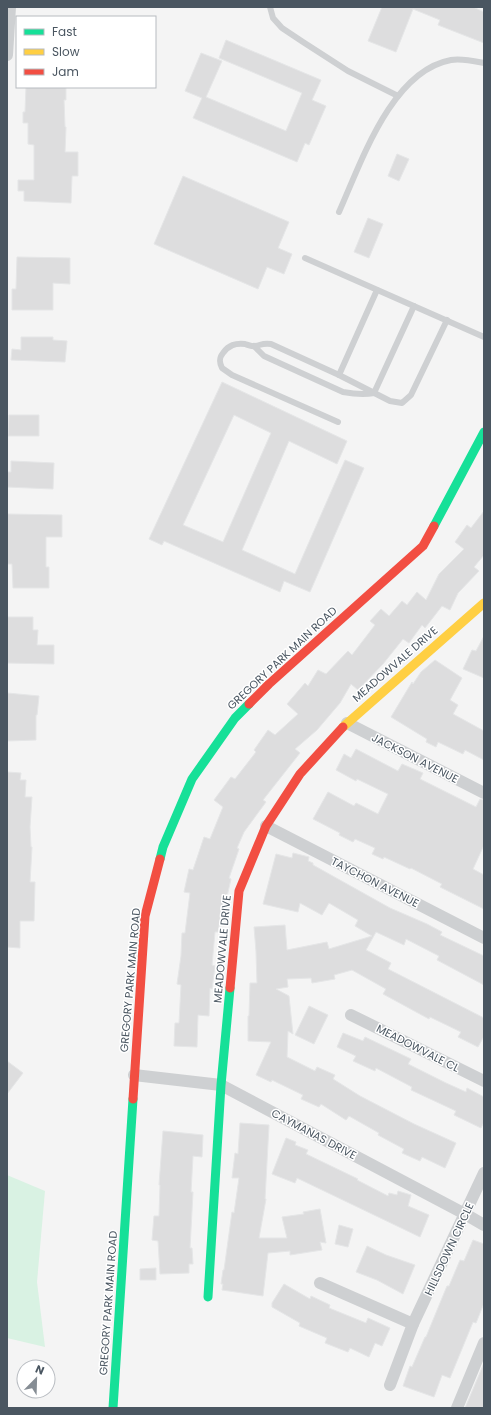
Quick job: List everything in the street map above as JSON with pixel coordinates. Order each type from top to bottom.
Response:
[{"type":"street","points":[[7,55],[10,7]]},
{"type":"street","name":"GREGORY PARK MAIN ROAD","points":[[113,1408],[145,916],[163,847],[192,779],[235,718],[269,684],[423,546],[484,432]]},
{"type":"street","name":"MEADOWVALE DRIVE","points":[[208,1297],[221,1085],[239,891],[266,826],[300,774],[347,723],[484,603]]},
{"type":"street","name":"JACKSON AVENUE","points":[[347,723],[484,793]]},
{"type":"street","name":"TAYCHON AVENUE","points":[[266,826],[484,938]]},
{"type":"street","name":"MEADOWVALE CL","points":[[351,1015],[484,1081]]},
{"type":"street","name":"CAYMANAS DRIVE","points":[[134,1075],[221,1085],[484,1225]]},
{"type":"street","name":"HILLSDOWN CIRCLE","points":[[390,1386],[413,1324],[484,1173]]},
{"type":"street","points":[[320,1283],[413,1324]]},
{"type":"street","points":[[456,1408],[484,1343]]},
{"type":"lane","points":[[270,7],[272,18],[282,28],[348,71],[398,96]]},
{"type":"lane","points":[[339,212],[378,126],[398,96],[420,74],[436,64],[452,60],[469,60],[484,63]]},
{"type":"lane","points":[[304,258],[484,337]]},
{"type":"lane","points":[[339,375],[377,290]]},
{"type":"lane","points":[[374,393],[414,306]]},
{"type":"lane","points":[[338,422],[232,375],[222,368],[220,358],[228,346],[233,344],[254,346],[262,343],[271,344],[339,375],[390,401],[402,403],[411,395],[446,320]]},
{"type":"lane","points":[[254,346],[264,356],[343,392],[355,395],[374,393]]},
{"type":"green space","points":[[7,1175],[45,1191],[37,1282],[45,1347],[7,1338]]},
{"type":"building","points":[[382,7],[473,7],[484,12],[484,43],[438,25],[440,20],[413,9],[396,52],[368,41]]},
{"type":"building","points":[[226,40],[321,80],[312,100],[326,106],[309,145],[305,143],[297,162],[193,118],[202,98],[185,91],[201,53],[222,61],[206,97],[286,131],[302,93],[219,58]]},
{"type":"building","points":[[26,88],[66,88],[66,100],[64,100],[66,127],[65,152],[78,152],[78,176],[72,176],[71,203],[24,201],[24,191],[18,191],[18,180],[34,180],[34,145],[28,144],[28,123],[23,123],[23,112],[25,112]]},
{"type":"building","points":[[397,154],[409,159],[399,181],[388,176]]},
{"type":"building","points":[[183,176],[289,222],[278,248],[292,254],[284,274],[267,267],[258,289],[154,244]]},
{"type":"building","points":[[368,218],[383,224],[369,258],[354,252]]},
{"type":"building","points":[[17,257],[70,258],[70,284],[53,283],[53,310],[12,310],[12,289],[16,289]]},
{"type":"building","points":[[21,337],[53,337],[53,340],[67,341],[65,362],[11,360],[12,349],[21,350]]},
{"type":"building","points":[[222,382],[347,441],[337,464],[289,441],[242,550],[295,574],[345,460],[364,468],[310,592],[284,581],[280,592],[164,541],[162,545],[149,539]],"holes":[[[234,415],[271,433],[223,542],[183,525]]]},
{"type":"building","points":[[9,415],[39,415],[39,436],[8,436]]},
{"type":"building","points":[[11,461],[54,463],[53,489],[7,487],[7,472],[11,472]]},
{"type":"building","points":[[484,511],[484,555],[474,567],[479,571],[458,593],[450,610],[442,606],[425,628],[422,625],[409,643],[403,639],[383,664],[358,690],[351,684],[340,703],[317,730],[295,749],[300,753],[263,800],[266,802],[244,832],[237,848],[239,849],[229,878],[231,879],[226,901],[223,900],[218,932],[215,932],[212,965],[215,966],[212,989],[210,988],[209,1016],[198,1015],[197,1047],[174,1046],[175,1023],[179,1023],[181,985],[177,984],[181,956],[182,933],[185,933],[190,893],[184,892],[189,869],[193,870],[204,837],[210,839],[223,807],[214,800],[231,777],[235,779],[256,752],[254,750],[268,730],[275,735],[298,714],[287,704],[305,683],[308,686],[318,670],[326,674],[348,651],[352,655],[375,625],[370,621],[381,609],[389,616],[402,601],[407,605],[417,592],[426,600],[439,574],[464,549],[455,542],[467,525],[471,528]]},
{"type":"building","points":[[7,514],[62,515],[62,537],[46,537],[46,567],[49,567],[49,588],[13,588],[12,564],[7,564]]},
{"type":"building","points":[[7,617],[33,617],[33,630],[38,630],[37,645],[54,645],[54,664],[7,663]]},
{"type":"building","points":[[484,636],[484,678],[463,669],[472,650],[476,651]]},
{"type":"building","points":[[435,660],[462,678],[450,700],[458,705],[453,714],[484,731],[484,760],[465,750],[463,754],[438,742],[436,747],[426,742],[427,739],[391,717],[412,682],[413,684],[421,672]]},
{"type":"building","points":[[7,693],[39,696],[36,715],[36,740],[7,741]]},
{"type":"building","points":[[356,749],[398,771],[402,764],[423,773],[420,779],[476,807],[480,799],[484,800],[484,845],[473,869],[484,875],[484,909],[440,887],[442,884],[411,868],[410,869],[384,857],[383,859],[372,854],[375,848],[355,839],[353,842],[339,835],[340,833],[313,819],[328,792],[354,806],[356,803],[378,814],[388,794],[357,779],[356,781],[336,770],[344,754],[351,758]]},
{"type":"building","points":[[7,772],[21,773],[20,780],[26,780],[25,797],[32,797],[30,827],[32,847],[30,882],[35,882],[34,921],[20,921],[20,948],[7,947]]},
{"type":"building","points":[[293,853],[309,857],[308,861],[313,863],[313,865],[390,908],[442,932],[440,935],[484,956],[484,985],[437,960],[439,956],[406,939],[404,945],[376,932],[366,950],[391,963],[388,969],[484,1018],[484,1036],[478,1047],[458,1037],[461,1032],[430,1017],[429,1019],[383,994],[386,989],[352,970],[334,975],[335,979],[312,983],[311,978],[287,979],[288,987],[276,989],[289,996],[293,1034],[288,1031],[287,1057],[315,1071],[317,1067],[335,1075],[333,1079],[360,1096],[414,1124],[456,1143],[445,1168],[422,1157],[420,1161],[402,1153],[404,1149],[378,1135],[379,1133],[349,1116],[346,1120],[321,1104],[319,1107],[301,1099],[303,1095],[272,1080],[271,1082],[256,1075],[271,1042],[248,1041],[250,983],[257,983],[254,927],[285,925],[287,950],[327,942],[329,949],[372,936],[355,926],[358,920],[329,903],[322,915],[300,903],[298,912],[263,904],[276,854],[292,858]]},
{"type":"building","points":[[309,1006],[328,1015],[314,1044],[295,1035]]},
{"type":"building","points":[[343,1033],[363,1041],[365,1037],[411,1059],[408,1064],[466,1092],[467,1088],[484,1097],[484,1122],[481,1128],[454,1115],[456,1111],[411,1090],[412,1087],[376,1068],[375,1071],[353,1061],[356,1056],[337,1047]]},
{"type":"building","points":[[7,1061],[23,1073],[7,1094]]},
{"type":"building","points":[[240,1123],[269,1125],[266,1199],[259,1238],[287,1238],[282,1217],[304,1214],[303,1212],[320,1209],[326,1243],[320,1242],[322,1250],[290,1255],[290,1251],[268,1253],[263,1296],[222,1290],[223,1284],[221,1284],[232,1212],[234,1213],[239,1178],[232,1178],[235,1153],[238,1154]]},
{"type":"building","points":[[163,1131],[203,1135],[202,1157],[193,1156],[190,1248],[192,1248],[193,1264],[189,1264],[189,1273],[160,1274],[158,1241],[152,1240],[154,1216],[159,1216],[159,1185]]},
{"type":"building","points":[[286,1138],[296,1142],[295,1145],[308,1150],[306,1154],[358,1179],[357,1180],[388,1196],[389,1193],[397,1195],[398,1191],[411,1195],[408,1206],[429,1215],[420,1237],[297,1178],[295,1183],[272,1174]]},
{"type":"building","points":[[339,1225],[353,1229],[348,1247],[335,1244]]},
{"type":"building","points":[[473,1240],[484,1244],[484,1303],[476,1323],[473,1322],[450,1378],[442,1375],[434,1397],[403,1386],[410,1366],[412,1367],[426,1337],[447,1286],[449,1286],[460,1260],[464,1261]]},
{"type":"building","points":[[367,1246],[386,1255],[415,1265],[403,1294],[377,1280],[356,1272]]},
{"type":"building","points":[[156,1268],[156,1280],[140,1280],[140,1269]]},
{"type":"building","points":[[284,1284],[310,1299],[311,1296],[330,1305],[329,1308],[366,1323],[368,1318],[390,1328],[382,1346],[375,1343],[369,1357],[350,1348],[348,1352],[325,1343],[327,1338],[299,1326],[300,1323],[272,1307],[272,1303]]},
{"type":"building","points":[[484,1363],[484,1408],[465,1408]]},
{"type":"traffic: fast","points":[[434,526],[484,432]]},
{"type":"traffic: fast","points":[[160,859],[163,847],[192,779],[235,718],[249,704]]},
{"type":"traffic: fast","points":[[208,1297],[221,1085],[230,988]]},
{"type":"traffic: fast","points":[[113,1408],[133,1099]]},
{"type":"traffic: slow","points":[[343,727],[484,603]]},
{"type":"traffic: jam","points":[[249,704],[269,684],[423,546],[434,526]]},
{"type":"traffic: jam","points":[[230,988],[239,891],[266,826],[300,774],[343,727]]},
{"type":"traffic: jam","points":[[133,1099],[145,916],[160,859]]}]
